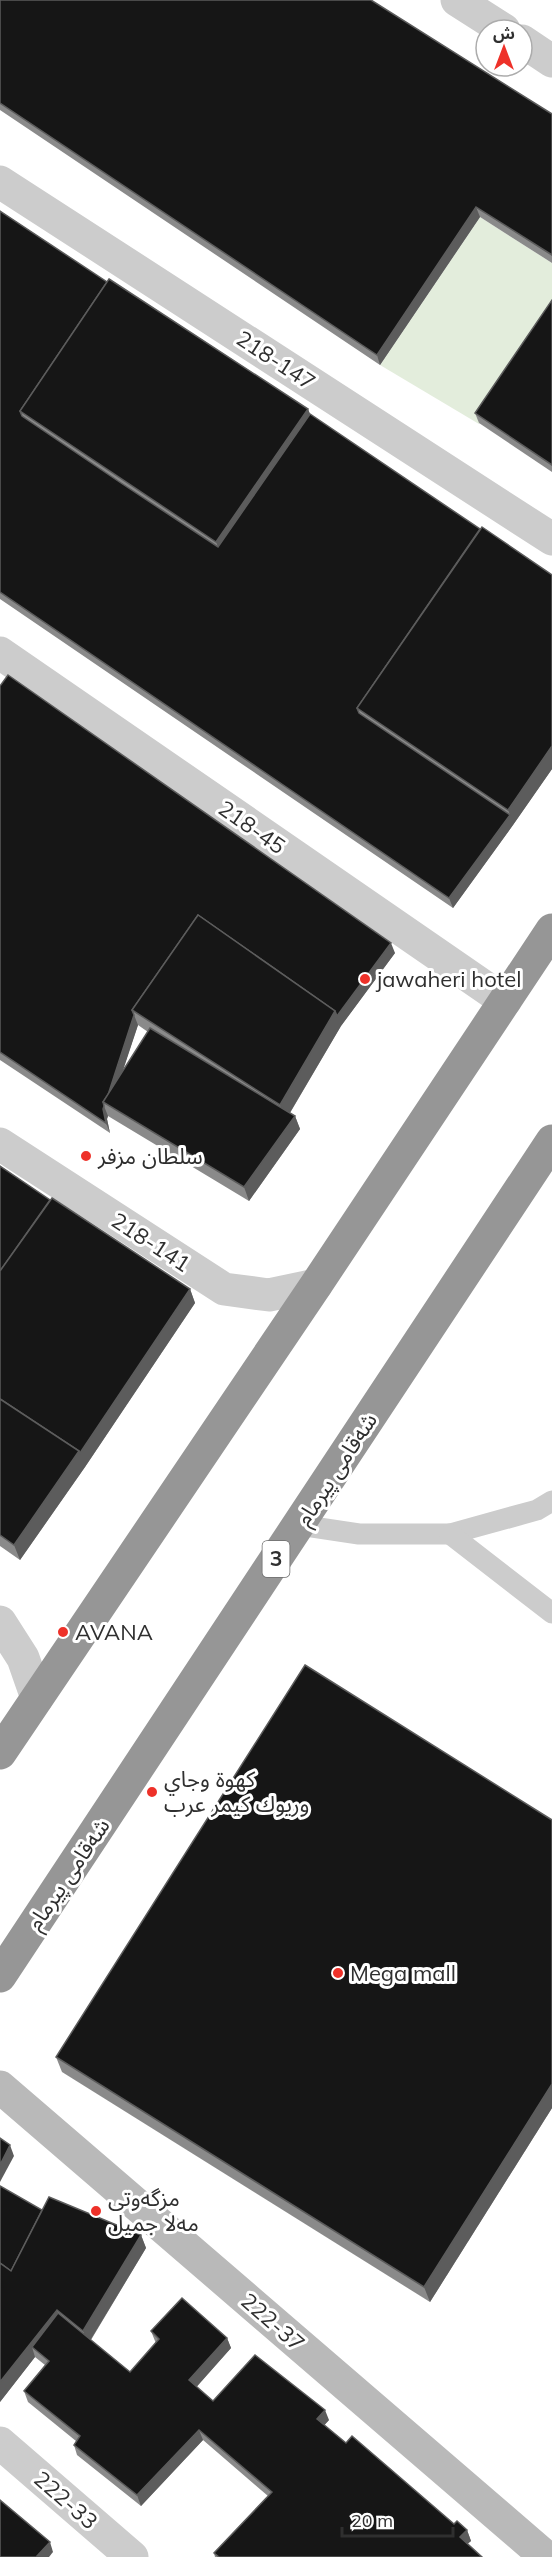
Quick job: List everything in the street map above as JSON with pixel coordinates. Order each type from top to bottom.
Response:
[{"type":"highway","points":[[0,1753],[316,1286],[552,930]]},
{"type":"highway","name":"شەقامی پیرمام","points":[[0,1976],[552,1141]]},
{"type":"street","points":[[457,0],[485,18]]},
{"type":"street","points":[[534,49],[552,61]]},
{"type":"street","name":"218-147","points":[[0,182],[552,538]]},
{"type":"street","name":"218-45","points":[[0,653],[504,1001]]},
{"type":"street","name":"218-141","points":[[0,1144],[224,1289],[269,1295],[316,1286]]},
{"type":"street","points":[[2,1624],[23,1658],[37,1698]]},
{"type":"street","name":"222-37","points":[[0,2087],[546,2557]]},
{"type":"street","name":"222-33","points":[[0,2443],[132,2557]]},
{"type":"lane","points":[[299,1525],[359,1534],[450,1534],[537,1510],[552,1502]]},
{"type":"lane","points":[[450,1534],[552,1613]]},
{"type":"green space","points":[[480,217],[552,263],[552,316],[479,424],[380,365]]},
{"type":"building","points":[[0,0],[371,0],[474,65],[474,78],[495,78],[552,114],[552,255],[476,207],[377,355],[0,103]]},
{"type":"building","points":[[0,211],[107,282],[20,411],[22,416],[121,483],[218,547],[310,414],[480,529],[357,708],[359,713],[510,815],[449,898],[0,592]]},
{"type":"building","points":[[109,279],[308,409],[216,542],[20,411]]},
{"type":"building","points":[[552,300],[552,465],[475,413]]},
{"type":"building","points":[[482,527],[552,575],[552,746],[508,810],[357,708]]},
{"type":"building","points":[[8,675],[391,943],[337,1016],[335,1011],[198,915],[132,1010],[134,1015],[108,1095],[103,1102],[106,1123],[0,1052],[0,686]]},
{"type":"building","points":[[198,915],[335,1011],[280,1105],[132,1010]]},
{"type":"building","points":[[150,1028],[295,1116],[244,1187],[103,1102]]},
{"type":"building","points":[[0,1166],[50,1200],[0,1271]]},
{"type":"building","points":[[52,1198],[190,1289],[80,1453],[0,1399],[0,1271]]},
{"type":"building","points":[[0,1399],[79,1451],[14,1545],[0,1535]]},
{"type":"building","name":"Mega mall","points":[[305,1665],[552,1820],[552,2084],[424,2287],[56,2057]]},
{"type":"building","points":[[0,2138],[10,2145],[0,2165]]},
{"type":"building","points":[[0,2186],[42,2210],[11,2271],[0,2263]]},
{"type":"building","points":[[49,2197],[141,2235],[83,2331],[57,2310],[0,2382],[0,2263],[11,2271]]},
{"type":"building","points":[[182,2298],[227,2338],[189,2380],[213,2401],[255,2355],[325,2410],[317,2419],[346,2443],[352,2436],[454,2524],[457,2521],[467,2530],[460,2537],[482,2557],[219,2557],[214,2553],[272,2492],[199,2430],[137,2495],[74,2445],[80,2436],[24,2391],[49,2361],[32,2347],[58,2313],[130,2372],[159,2339],[151,2331]]},
{"type":"building","points":[[0,2500],[50,2542],[38,2557],[0,2557]]},
{"type":"place","name":"jawaheri hotel","points":[[365,979]]},
{"type":"place","name":"سلطان مزفر","points":[[86,1156]]},
{"type":"place","name":"AVANA","points":[[63,1632]]},
{"type":"place","name":"كهوة وجاي وريوك كيمر عرب","points":[[152,1792]]},
{"type":"place","name":"Mega mall","points":[[338,1973]]},
{"type":"place","name":"مزگەوتی مەلا جمیل","points":[[96,2211]]}]
